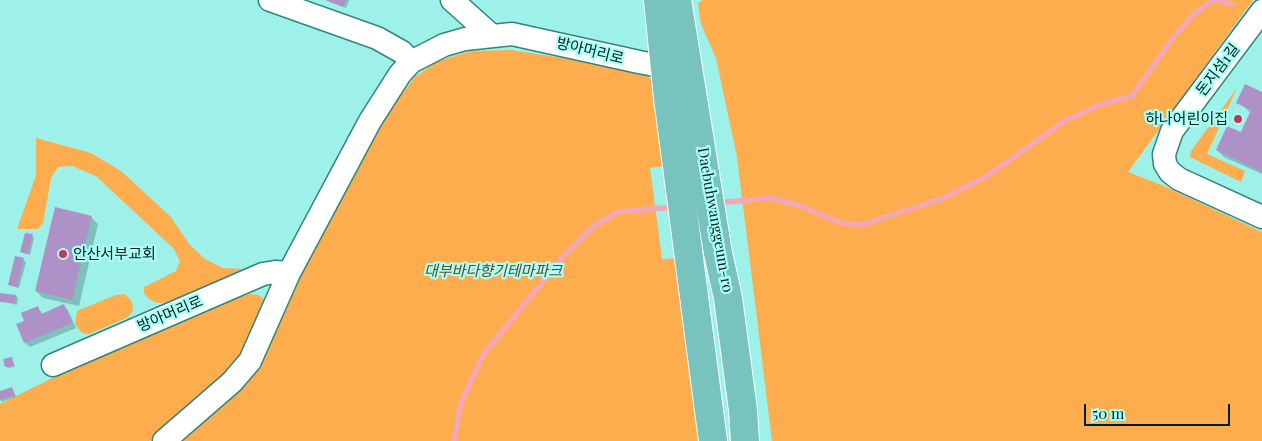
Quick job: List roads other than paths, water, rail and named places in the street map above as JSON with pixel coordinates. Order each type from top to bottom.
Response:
[{"type":"main road","name":"Daebuhwanggeum-ro","points":[[658,0],[705,161],[718,253],[729,306],[743,410],[745,441]]},
{"type":"main road","name":"Daebuhwanggeum-ro","points":[[677,0],[677,164],[713,441]]},
{"type":"main road","points":[[701,343],[712,354],[720,372],[729,441]]},
{"type":"street","points":[[270,0],[378,38],[402,52],[411,62]]},
{"type":"street","points":[[452,0],[491,35]]},
{"type":"street","name":"돈지섬1길","points":[[1262,11],[1172,131],[1164,154],[1170,172],[1179,179],[1262,217]]},
{"type":"street","name":"방아머리로","points":[[164,441],[242,371],[260,341],[289,273],[370,121],[400,74],[411,62],[444,45],[491,35],[512,34],[677,66]]},
{"type":"street","name":"방아머리로","points":[[53,364],[263,274],[275,272],[289,273]]},
{"type":"waterway","points":[[716,203],[771,198],[801,206],[840,223],[862,225],[941,199],[987,176],[1066,120],[1102,104],[1132,96],[1172,39],[1194,14],[1213,0],[1232,4]]},
{"type":"waterway","points":[[454,441],[461,403],[483,355],[566,253],[594,226],[618,212],[675,207]]},
{"type":"place","name":"하나어린이집","points":[[1238,119]]},
{"type":"place","name":"안산서부교회","points":[[63,254]]},
{"type":"park label","name":"대부바다향기테마파크","points":[[493,271]]}]
